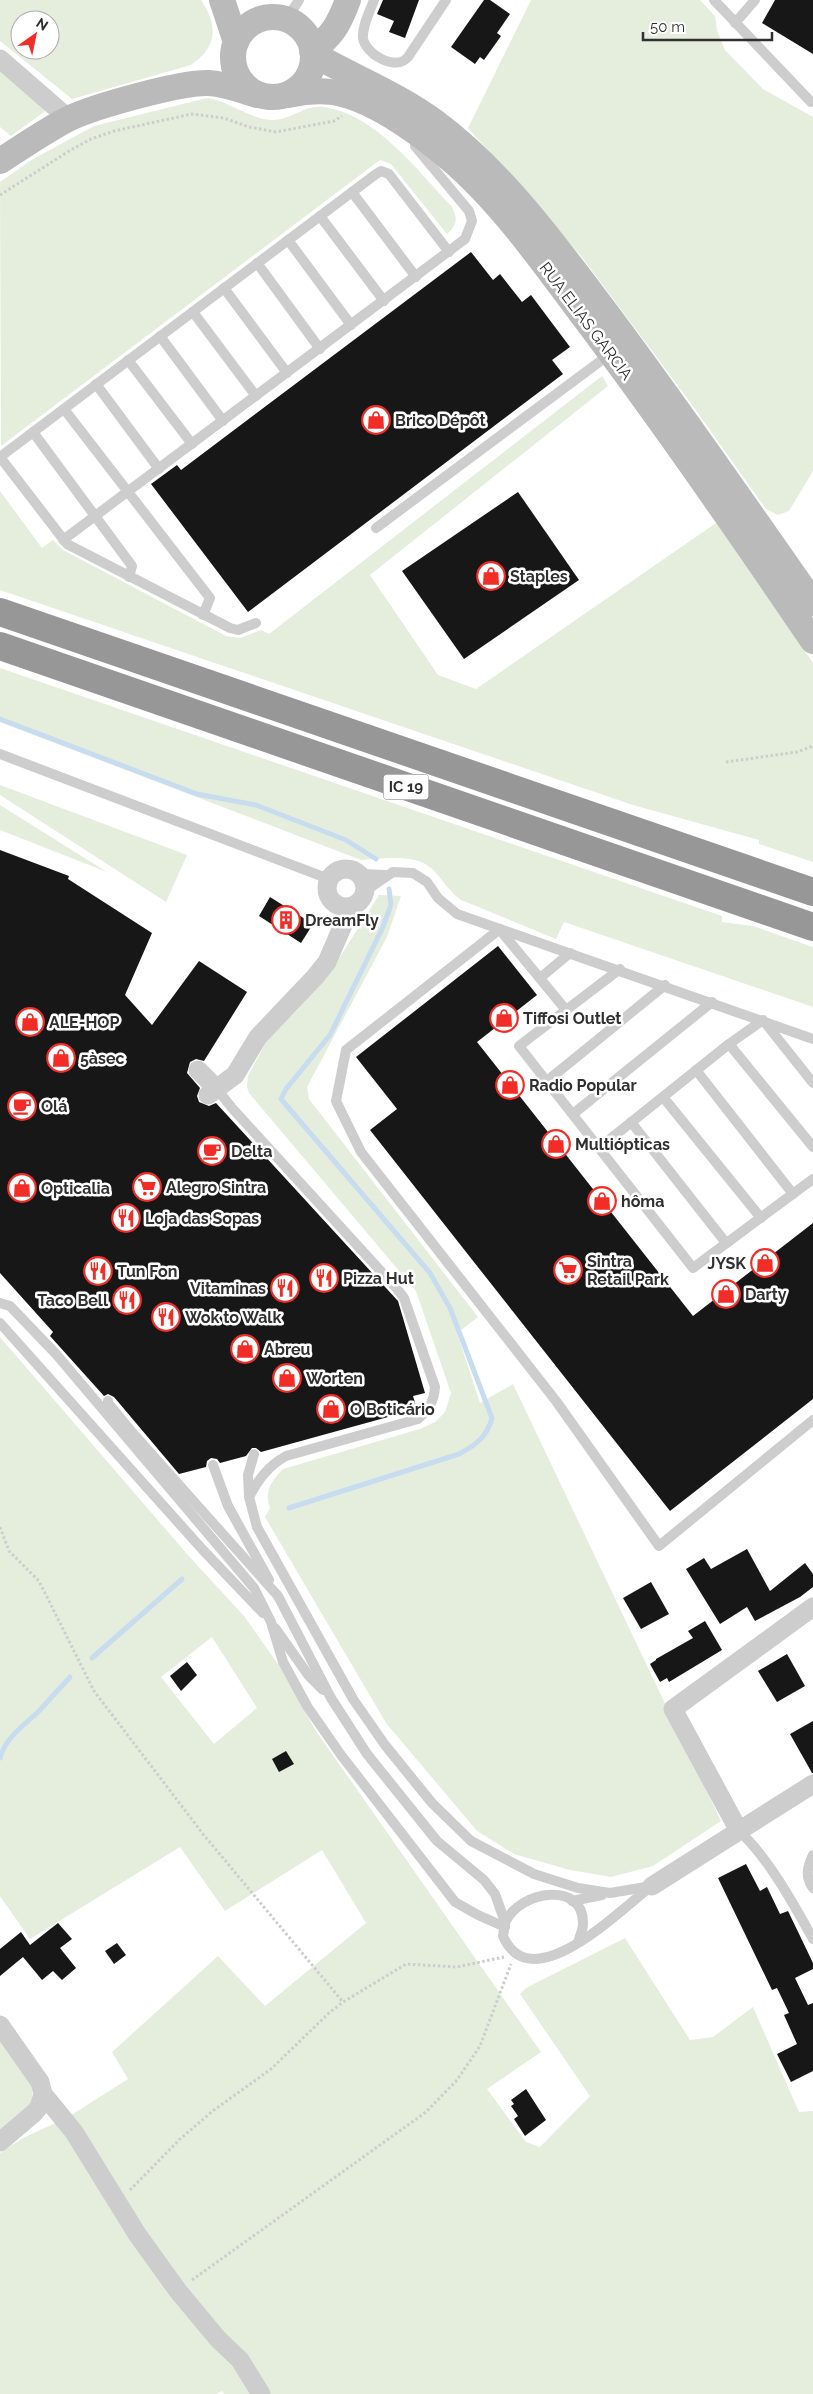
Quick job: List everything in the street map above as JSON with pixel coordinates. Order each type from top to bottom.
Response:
[{"type":"highway","name":"IC 19","points":[[0,612],[813,892]]},
{"type":"highway","name":"IC 19","points":[[0,646],[813,927]]},
{"type":"street","points":[[222,0],[235,44],[232,61],[235,72],[244,85],[257,95]]},
{"type":"street","name":"RUA ELIAS GARCIA","points":[[255,0],[299,29],[378,110],[412,130],[451,160],[479,187],[540,259],[611,353],[813,641]]},
{"type":"street","points":[[185,85],[216,68],[235,44],[242,30],[251,24],[266,18],[299,29],[321,29],[341,16]]},
{"type":"street","points":[[341,16],[336,46],[356,89]]},
{"type":"street","points":[[0,161],[69,119],[103,107],[185,85],[207,83],[227,85],[268,98],[288,95],[297,90],[309,75],[299,29]]},
{"type":"street","points":[[0,60],[69,119]]},
{"type":"street","name":"RUA ELIAS GARCIA","points":[[288,95],[356,89],[404,102],[435,122],[463,145],[511,194],[574,270],[671,399],[813,603]]},
{"type":"street","points":[[353,869],[362,889],[351,906],[341,906],[329,896],[329,880],[335,872],[353,869]]},
{"type":"street","points":[[198,1070],[213,1092],[235,1075],[258,1037],[315,977],[334,949],[343,925]]},
{"type":"street","points":[[739,1830],[673,1710],[813,1607]]},
{"type":"street","points":[[652,1886],[813,1784]]},
{"type":"street","points":[[0,2025],[40,2082],[43,2094],[74,2132],[137,2234],[178,2291],[218,2339],[240,2360],[261,2394]]},
{"type":"street","points":[[0,2142],[34,2113],[39,2107],[43,2094]]},
{"type":"lane","points":[[374,0],[363,32],[363,40],[367,48],[391,63],[398,64],[404,62],[408,57],[446,0]]},
{"type":"lane","points":[[714,0],[811,102]]},
{"type":"lane","points":[[736,23],[755,0]]},
{"type":"lane","points":[[64,540],[465,239],[472,221],[469,211],[426,157],[378,110]]},
{"type":"lane","points":[[256,623],[238,630],[203,615],[81,553],[64,540],[0,457],[381,171],[389,174],[449,252]]},
{"type":"lane","points":[[352,192],[416,277]]},
{"type":"lane","points":[[320,216],[384,301]]},
{"type":"lane","points":[[288,240],[351,325]]},
{"type":"lane","points":[[257,263],[320,349]]},
{"type":"lane","points":[[224,288],[287,373]]},
{"type":"lane","points":[[192,312],[256,396]]},
{"type":"lane","points":[[160,336],[223,421]]},
{"type":"lane","points":[[376,528],[611,353]]},
{"type":"lane","points":[[128,360],[192,444]]},
{"type":"lane","points":[[96,384],[159,469]]},
{"type":"lane","points":[[64,408],[210,598],[203,615]]},
{"type":"lane","points":[[32,432],[132,566],[129,577]]},
{"type":"lane","points":[[0,754],[329,880]]},
{"type":"lane","points":[[343,925],[362,889],[393,872],[413,873],[427,882],[438,898],[457,914],[620,969],[813,1039]]},
{"type":"lane","points":[[362,889],[386,875]]},
{"type":"lane","points":[[341,906],[343,925]]},
{"type":"lane","points":[[500,929],[566,1010]]},
{"type":"lane","points":[[500,929],[346,1050],[336,1102],[361,1152],[556,1401],[659,1546],[813,1420]]},
{"type":"lane","points":[[540,978],[570,952]]},
{"type":"lane","points":[[620,969],[519,1046],[693,1268],[813,1179]]},
{"type":"lane","points":[[547,1080],[665,986]]},
{"type":"lane","points":[[573,1114],[712,1002]]},
{"type":"lane","points":[[599,1148],[729,1044],[763,1020]]},
{"type":"lane","points":[[763,1020],[813,1083]]},
{"type":"lane","points":[[729,1044],[813,1148]]},
{"type":"lane","points":[[696,1070],[793,1194]]},
{"type":"lane","points":[[213,1092],[232,1108],[404,1298],[434,1387],[434,1399],[428,1411],[418,1419],[286,1456],[264,1472],[249,1497]]},
{"type":"lane","points":[[663,1097],[760,1218]]},
{"type":"lane","points":[[631,1122],[726,1244]]},
{"type":"lane","points":[[0,1303],[10,1306],[68,1369],[254,1588],[271,1622],[282,1662],[294,1686],[347,1763],[455,1902],[478,1915],[505,1924]]},
{"type":"lane","points":[[0,1323],[202,1549],[271,1622],[309,1676],[331,1698]]},
{"type":"lane","points":[[108,1400],[108,1403],[132,1431],[278,1596]]},
{"type":"lane","points":[[254,1454],[248,1475],[249,1497],[257,1527],[353,1699],[385,1745],[432,1803],[470,1841],[572,1901],[580,1910],[583,1924],[578,1943]]},
{"type":"lane","points":[[213,1465],[228,1506],[278,1596],[331,1698],[367,1754],[437,1841],[484,1880],[495,1894],[505,1924],[503,1936],[514,1954],[528,1960],[545,1959],[578,1943],[652,1886]]},
{"type":"lane","points":[[739,1830],[749,1840],[793,1904],[813,1939]]},
{"type":"lane","points":[[486,1850],[556,1882],[610,1893]]},
{"type":"lane","points":[[813,1856],[809,1863],[807,1878],[813,1888]]},
{"type":"lane","points":[[572,1901],[652,1886]]},
{"type":"lane","points":[[505,1924],[521,1904],[535,1896],[558,1894]]},
{"type":"path","points":[[0,196],[69,151],[91,139],[114,131],[192,114],[224,118],[249,127],[276,132],[340,119],[356,89]]},
{"type":"path","points":[[726,762],[797,752],[813,746]]},
{"type":"path","points":[[0,1527],[10,1551],[39,1581],[94,1691],[203,1834],[343,2002]]},
{"type":"path","points":[[118,2203],[180,2139],[214,2110],[271,2069],[343,2002],[406,1964],[457,1967],[514,1954]]},
{"type":"path","points":[[178,2291],[271,2221],[426,2112],[457,2080],[480,2046],[514,1954]]},
{"type":"green space","points":[[0,0],[201,0],[207,9],[212,27],[211,43],[200,58],[191,65],[72,99],[24,60],[60,60],[60,10],[10,10],[10,49],[0,41]]},
{"type":"green space","points":[[531,0],[700,0],[715,16],[717,30],[725,50],[763,89],[813,117],[813,471],[789,511],[778,515],[766,509],[690,402],[581,256],[468,128]]},
{"type":"green space","points":[[0,70],[48,109],[11,136],[0,127]]},
{"type":"green space","points":[[207,98],[223,102],[262,119],[278,120],[309,108],[322,107],[341,111],[359,120],[377,131],[410,161],[452,207],[456,218],[455,225],[447,234],[391,164],[380,160],[1,446],[0,182],[33,159],[94,126]]},
{"type":"green space","points":[[602,376],[608,386],[370,575],[438,675],[476,689],[716,523],[813,663],[813,862],[759,844],[759,840],[633,805],[0,590],[0,491],[42,548],[53,540],[63,550],[226,636],[240,638],[261,630],[269,634]]},
{"type":"green space","points":[[0,668],[722,916],[722,922],[753,926],[813,947],[813,1007],[564,922],[556,939],[461,900],[424,863],[397,858],[361,860],[0,722]]},
{"type":"green space","points":[[0,785],[187,855],[166,902],[0,795]]},
{"type":"green space","points":[[0,805],[107,872],[0,830]]},
{"type":"green space","points":[[379,895],[401,896],[387,937],[307,1087],[309,1099],[478,1317],[457,1333],[480,1403],[513,1384],[721,1821],[653,1866],[611,1877],[570,1870],[514,1854],[477,1831],[386,1723],[265,1517],[270,1508],[268,1492],[275,1478],[283,1469],[420,1429],[435,1422],[445,1412],[451,1393],[416,1291],[249,1093],[247,1087],[248,1076],[267,1040],[298,1009],[333,968]]},
{"type":"green space","points":[[0,1337],[187,1554],[244,1616],[280,1667],[316,1731],[541,2052],[487,2089],[526,2142],[540,2147],[590,2096],[520,1994],[526,1988],[625,1938],[690,2040],[713,2037],[753,2007],[799,2112],[813,2111],[813,2394],[224,2394],[222,2391],[216,2394],[0,2394],[0,2153],[23,2138],[68,2117],[128,2079],[112,2052],[218,1956],[265,2006],[366,1923],[322,1850],[225,1911],[180,1847],[30,1939],[0,1896]],"holes":[[[212,1637],[257,1708],[214,1744],[161,1677]]]},
{"type":"green space","points":[[0,2038],[24,2069],[32,2088],[32,2097],[26,2109],[0,2131]]},
{"type":"building","points":[[383,0],[419,0],[405,38],[389,32],[394,21],[377,14]]},
{"type":"building","points":[[484,0],[490,0],[510,14],[497,33],[501,36],[484,60],[480,57],[475,64],[451,47]]},
{"type":"building","points":[[775,0],[813,0],[813,54],[762,23]]},
{"type":"building","name":"Brico Dépôt","points":[[471,252],[493,280],[500,274],[522,302],[531,295],[570,347],[552,360],[563,374],[248,612],[151,484],[177,465],[181,470]]},
{"type":"building","name":"Staples","points":[[518,492],[579,580],[464,659],[402,571]]},
{"type":"building","name":"Alegro Sintra","points":[[0,850],[69,876],[68,879],[152,933],[125,995],[152,1025],[199,961],[247,992],[204,1061],[196,1059],[190,1062],[187,1073],[200,1088],[197,1096],[199,1102],[209,1106],[216,1103],[398,1301],[425,1393],[413,1396],[417,1409],[261,1452],[256,1448],[252,1448],[246,1456],[220,1463],[217,1459],[211,1458],[207,1461],[206,1467],[179,1474],[114,1397],[108,1394],[104,1396],[50,1336],[53,1332],[0,1273]]},
{"type":"building","name":"DreamFly","points":[[270,897],[313,924],[301,943],[259,916]]},
{"type":"building","name":"Sintra Retail Park","points":[[498,946],[537,995],[477,1042],[693,1316],[813,1223],[813,1399],[670,1511],[370,1130],[397,1109],[356,1057]]},
{"type":"building","points":[[747,1549],[770,1591],[805,1563],[813,1574],[813,1587],[800,1597],[755,1621],[747,1607],[720,1624],[686,1569],[704,1558],[711,1569]]},
{"type":"building","points":[[651,1582],[669,1614],[641,1629],[623,1598]]},
{"type":"building","points":[[705,1621],[722,1650],[669,1682],[667,1678],[660,1682],[650,1664],[693,1638],[688,1631]]},
{"type":"building","points":[[787,1654],[805,1686],[777,1702],[758,1671]]},
{"type":"building","points":[[187,1662],[197,1675],[181,1691],[170,1676]]},
{"type":"building","points":[[813,1721],[813,1773],[812,1773],[790,1734]]},
{"type":"building","points":[[286,1751],[294,1764],[279,1772],[272,1759]]},
{"type":"building","points":[[746,1864],[760,1891],[767,1887],[780,1914],[788,1911],[813,1963],[813,1969],[795,1978],[808,2005],[813,2003],[813,2071],[791,2082],[777,2054],[797,2044],[784,2015],[789,2013],[777,1988],[772,1990],[718,1878]]},
{"type":"building","points":[[58,1923],[72,1939],[60,1948],[76,1968],[62,1980],[53,1971],[42,1980],[23,1957],[0,1976],[0,1949],[21,1932],[30,1945]]},
{"type":"building","points":[[117,1943],[126,1955],[114,1964],[105,1951]]},
{"type":"building","points":[[526,2089],[546,2120],[525,2136],[514,2119],[518,2116],[511,2106],[514,2104],[511,2100]]},
{"type":"waterway","points":[[0,719],[197,794],[256,805],[346,840],[376,859]]},
{"type":"waterway","points":[[289,1508],[459,1454],[480,1440],[490,1425],[492,1418],[450,1308],[430,1273],[281,1099],[286,1089],[330,1035],[382,929],[391,905],[389,889]]},
{"type":"waterway","points":[[92,1658],[182,1579]]},
{"type":"waterway","points":[[0,1758],[11,1737],[40,1710],[70,1677]]},
{"type":"place","name":"Brico Dépôt","points":[[376,420]]},
{"type":"place","name":"Staples","points":[[491,576]]},
{"type":"place","name":"DreamFly","points":[[286,920]]},
{"type":"place","name":"Tiffosi Outlet","points":[[504,1018]]},
{"type":"place","name":"ALE-HOP","points":[[30,1022]]},
{"type":"place","name":"5àsec","points":[[61,1058]]},
{"type":"place","name":"Radio Popular","points":[[510,1085]]},
{"type":"place","name":"Olá","points":[[22,1106]]},
{"type":"place","name":"Multiópticas","points":[[556,1144]]},
{"type":"place","name":"Delta","points":[[212,1151]]},
{"type":"place","name":"Alegro Sintra","points":[[147,1187]]},
{"type":"place","name":"Opticalia","points":[[22,1188]]},
{"type":"place","name":"hôma","points":[[602,1201]]},
{"type":"place","name":"Loja das Sopas","points":[[126,1218]]},
{"type":"place","name":"JYSK","points":[[765,1263]]},
{"type":"place","name":"Sintra Retail Park","points":[[568,1270]]},
{"type":"place","name":"Tun Fon","points":[[98,1271]]},
{"type":"place","name":"Pizza Hut","points":[[324,1278]]},
{"type":"place","name":"Vitaminas","points":[[285,1288]]},
{"type":"place","name":"Darty","points":[[726,1294]]},
{"type":"place","name":"Taco Bell","points":[[127,1300]]},
{"type":"place","name":"Wok to Walk","points":[[166,1317]]},
{"type":"place","name":"Abreu","points":[[245,1349]]},
{"type":"place","name":"Worten","points":[[287,1378]]},
{"type":"place","name":"O Boticário","points":[[331,1409]]}]
